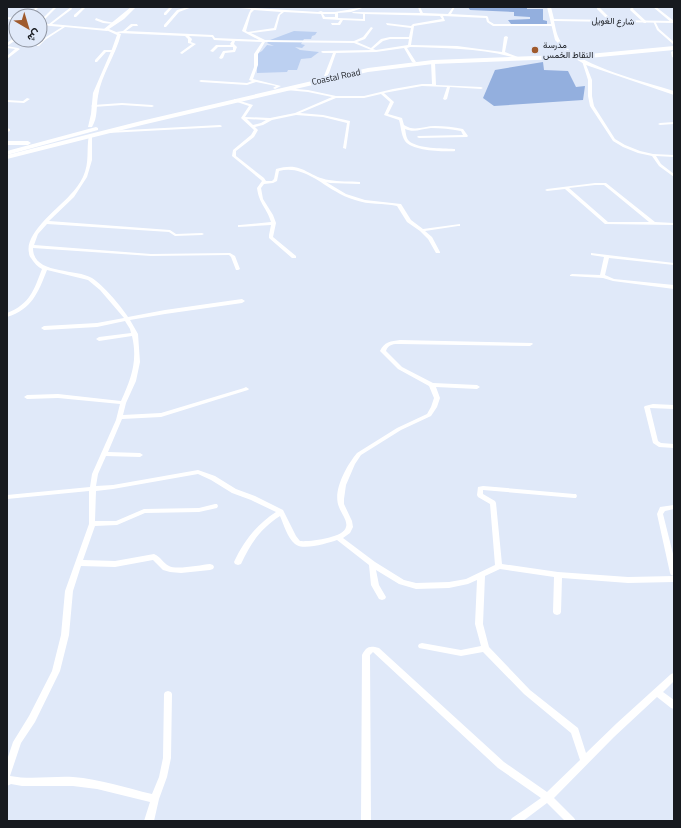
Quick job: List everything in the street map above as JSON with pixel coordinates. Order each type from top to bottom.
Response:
[{"type":"highway","name":"Coastal Road","points":[[7,155],[275,88],[376,66],[414,62],[516,56],[578,57],[673,48]]},
{"type":"highway","points":[[553,56],[563,52],[578,57],[586,52],[600,54]]},
{"type":"highway","name":"Coastal Road","points":[[7,155],[284,88],[368,70],[433,62],[553,56]]},
{"type":"highway","points":[[95,126],[143,120]]},
{"type":"street","points":[[48,14],[56,7]]},
{"type":"street","points":[[75,16],[85,7]]},
{"type":"street","points":[[107,30],[106,29],[134,7]]},
{"type":"street","points":[[165,14],[172,7]]},
{"type":"street","points":[[165,26],[178,11],[191,7]]},
{"type":"street","points":[[231,7],[284,11],[487,17],[488,21],[493,25],[554,21]]},
{"type":"street","points":[[350,12],[364,7]]},
{"type":"street","points":[[419,7],[422,14]]},
{"type":"street","points":[[450,15],[454,7]]},
{"type":"street","points":[[549,7],[554,21]]},
{"type":"street","points":[[553,7],[556,37],[578,57],[590,80],[590,101],[614,140],[631,150],[653,155],[673,156]]},
{"type":"street","points":[[633,7],[631,9],[634,13],[645,22]]},
{"type":"street","points":[[654,7],[674,22]]},
{"type":"street","points":[[49,25],[71,8]]},
{"type":"street","points":[[253,8],[244,27],[244,31],[264,41]]},
{"type":"street","points":[[290,11],[293,8]]},
{"type":"street","points":[[598,8],[612,21]]},
{"type":"street","points":[[246,33],[275,29],[279,15],[284,11]]},
{"type":"street","points":[[321,12],[324,18],[364,20],[364,13]]},
{"type":"street","points":[[336,18],[337,12]]},
{"type":"street","points":[[414,62],[405,48],[409,46],[412,27],[414,24],[444,20],[441,15]]},
{"type":"street","points":[[48,18],[56,19]]},
{"type":"street","points":[[96,19],[103,22],[114,23]]},
{"type":"street","points":[[332,24],[339,24],[342,19]]},
{"type":"street","name":"شارع الغويل","points":[[554,21],[674,22]]},
{"type":"street","points":[[654,22],[673,48],[674,57]]},
{"type":"street","points":[[387,24],[412,27]]},
{"type":"street","points":[[49,25],[118,32],[213,36],[213,39],[354,42],[372,48],[376,51]]},
{"type":"street","points":[[124,32],[132,25],[137,25]]},
{"type":"street","points":[[48,35],[58,32],[65,26]]},
{"type":"street","points":[[354,42],[364,38],[371,28]]},
{"type":"street","points":[[7,144],[40,144],[77,134],[95,126],[94,106],[96,91],[113,51],[118,32]]},
{"type":"street","points":[[182,53],[194,44],[190,42],[190,39],[186,35]]},
{"type":"street","points":[[221,58],[224,52],[233,52],[234,46],[232,44],[241,35],[251,35]]},
{"type":"street","points":[[503,53],[506,37]]},
{"type":"street","points":[[372,48],[382,40],[390,38],[410,38]]},
{"type":"street","points":[[254,82],[251,80],[257,67],[258,61],[256,54],[264,41]]},
{"type":"street","points":[[7,46],[18,49],[7,58]]},
{"type":"street","points":[[212,51],[217,46],[234,46]]},
{"type":"street","points":[[323,52],[376,51],[409,46],[468,48],[516,56]]},
{"type":"street","points":[[96,61],[105,51],[113,51]]},
{"type":"street","points":[[326,76],[335,52]]},
{"type":"street","points":[[578,57],[674,93]]},
{"type":"street","points":[[433,62],[434,85]]},
{"type":"street","points":[[201,81],[247,84],[254,82],[279,86],[275,88]]},
{"type":"street","points":[[284,88],[336,97],[364,97],[415,86],[434,85],[481,88]]},
{"type":"street","points":[[445,99],[449,86]]},
{"type":"street","points":[[382,93],[392,102],[386,115],[400,118],[406,142],[414,146],[454,150]]},
{"type":"street","points":[[243,118],[251,105],[254,96]]},
{"type":"street","points":[[293,115],[336,97]]},
{"type":"street","points":[[7,101],[24,102],[28,99]]},
{"type":"street","points":[[235,100],[251,105]]},
{"type":"street","points":[[94,106],[122,104],[152,106]]},
{"type":"street","points":[[243,118],[271,119],[293,115],[319,115],[338,121],[348,122],[345,148]]},
{"type":"street","points":[[243,118],[253,126],[256,132],[234,151],[233,154],[263,179],[259,188],[260,199],[274,223],[271,236],[294,257]]},
{"type":"street","points":[[253,126],[262,124],[271,119]]},
{"type":"street","points":[[660,124],[674,123]]},
{"type":"street","points":[[106,132],[220,126]]},
{"type":"street","points":[[403,126],[410,131],[435,127],[462,130],[466,136],[419,137]]},
{"type":"street","points":[[7,774],[9,759],[17,742],[35,713],[56,671],[65,635],[69,592],[92,524],[95,474],[120,417],[123,403],[132,381],[137,362],[135,334],[128,320],[111,298],[90,279],[45,268],[35,261],[32,256],[32,246],[36,234],[72,196],[85,177],[90,160],[90,136]]},
{"type":"street","points":[[7,155],[27,145]]},
{"type":"street","points":[[653,155],[660,165],[674,176]]},
{"type":"street","points":[[262,183],[274,182],[276,180],[277,170],[286,168],[302,170],[319,179],[331,188],[359,200],[374,204],[399,205],[409,222],[422,230],[430,238],[438,252]]},
{"type":"street","points":[[319,179],[330,182],[359,183]]},
{"type":"street","points":[[547,190],[605,184],[654,224]]},
{"type":"street","points":[[565,187],[607,223],[674,224]]},
{"type":"street","points":[[46,222],[170,231],[175,235],[202,234]]},
{"type":"street","points":[[240,226],[274,223]]},
{"type":"street","points":[[422,230],[458,225]]},
{"type":"street","points":[[32,246],[151,255],[230,254],[233,256],[238,268]]},
{"type":"street","points":[[593,254],[674,264]]},
{"type":"street","points":[[604,277],[602,275],[607,256]]},
{"type":"street","points":[[7,315],[21,310],[26,306],[35,292],[45,268]]},
{"type":"street","points":[[572,275],[604,277],[613,280],[674,287]]},
{"type":"street","points":[[44,328],[97,325],[165,312],[242,300]]},
{"type":"street","points":[[99,339],[135,334]]},
{"type":"street","points":[[477,387],[432,385],[400,368],[383,352],[384,347],[388,344],[400,342],[530,344]]},
{"type":"street","points":[[7,497],[113,487],[198,472],[213,478],[234,491],[253,498],[281,512],[293,537],[300,544],[306,545],[340,538],[347,534],[350,528],[349,520],[341,504],[341,492],[343,483],[355,459],[359,454],[399,429],[429,415],[437,398],[432,385]]},
{"type":"street","points":[[120,417],[161,415],[246,390]]},
{"type":"street","points":[[27,397],[58,396],[123,403]]},
{"type":"street","points":[[674,407],[653,406],[647,408],[655,442],[659,445],[674,446]]},
{"type":"street","points":[[104,454],[140,455]]},
{"type":"street","points":[[499,566],[493,503],[480,495],[480,489],[483,488],[574,496]]},
{"type":"street","points":[[92,524],[117,523],[144,511],[199,510],[215,506]]},
{"type":"street","points":[[674,507],[666,507],[660,511],[660,514],[674,574]]},
{"type":"street","points":[[238,562],[251,537],[269,519],[281,512]]},
{"type":"street","points":[[340,538],[372,564],[402,582],[416,586],[449,585],[468,581],[499,566],[558,575],[628,580],[674,579]]},
{"type":"street","points":[[79,564],[115,564],[154,557],[169,569],[187,570],[210,567]]},
{"type":"street","points":[[372,564],[375,585],[382,597]]},
{"type":"street","points":[[557,612],[558,575]]},
{"type":"street","points":[[481,576],[479,624],[485,648],[527,692],[575,731],[584,760]]},
{"type":"street","points":[[422,646],[461,653],[485,648]]},
{"type":"street","points":[[366,821],[366,655],[368,651],[372,649],[376,650],[502,765],[547,797],[571,821]]},
{"type":"street","points":[[515,821],[529,813],[547,797],[621,724],[674,676]]},
{"type":"street","points":[[657,692],[674,705]]},
{"type":"street","points":[[149,821],[163,777],[167,758],[168,694]]},
{"type":"street","points":[[7,782],[9,780],[28,783],[61,781],[90,783],[155,799]]},
{"type":"shaded area","points":[[468,7],[527,7],[527,9],[543,9],[543,20],[547,21],[547,24],[511,24],[508,20],[530,19],[530,17],[514,16],[514,12],[470,10]]},
{"type":"shaded area","points":[[294,31],[317,32],[311,39],[304,39],[301,44],[305,45],[302,48],[295,47],[300,50],[319,52],[311,58],[301,59],[297,70],[288,70],[287,72],[257,73],[257,54],[267,45],[274,46],[267,43],[270,40]]},
{"type":"shaded area","points":[[543,62],[544,70],[568,71],[576,87],[585,86],[583,100],[494,106],[483,98],[495,70]]},
{"type":"place","name":"مدرسة النقاط الخمس","points":[[535,50]]}]
